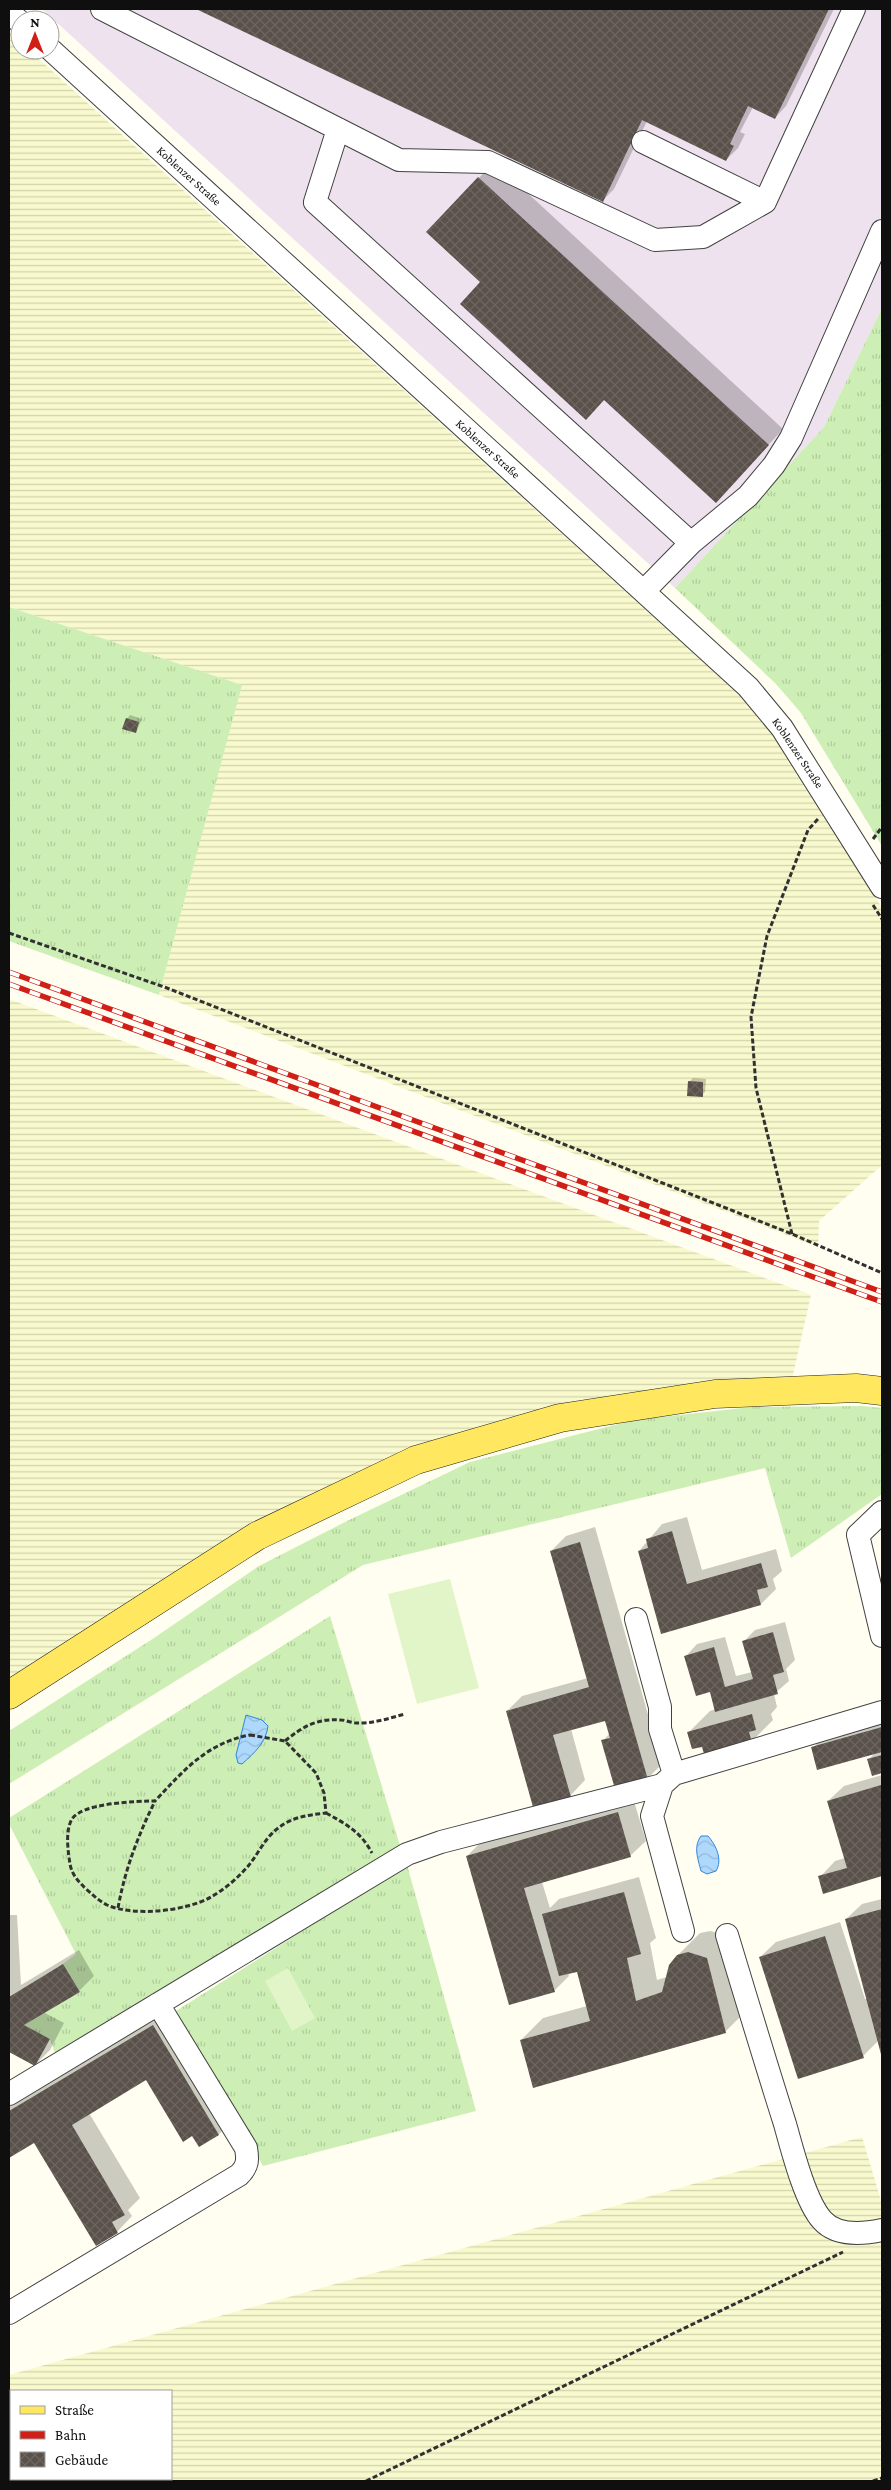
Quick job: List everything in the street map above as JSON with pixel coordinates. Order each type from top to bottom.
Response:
[{"type":"main road","points":[[9,1695],[257,1536],[416,1460],[560,1418],[715,1394],[856,1388],[882,1392]]},
{"type":"street","points":[[102,9],[399,160],[488,162],[655,240],[703,237],[765,202],[854,9]]},
{"type":"street","name":"Koblenzer Straße","points":[[60,58],[748,687],[782,728],[877,895]]},
{"type":"street","points":[[338,129],[315,202],[691,542]]},
{"type":"street","points":[[644,142],[765,202]]},
{"type":"street","points":[[644,591],[691,542],[748,496],[774,465],[791,438],[882,231]]},
{"type":"street","points":[[882,1512],[858,1535],[882,1636]]},
{"type":"street","points":[[636,1619],[660,1707],[660,1729],[668,1779],[652,1816],[683,1930]]},
{"type":"street","points":[[9,2094],[407,1854],[441,1842],[668,1779],[882,1712]]},
{"type":"street","points":[[727,1935],[792,2148],[812,2204],[822,2220],[840,2231],[866,2234],[882,2230]]},
{"type":"street","points":[[9,2313],[239,2175],[246,2168],[248,2159],[246,2148],[158,2004]]},
{"type":"path","points":[[815,810],[824,825]]},
{"type":"path","points":[[792,1234],[756,1088],[751,1017],[767,936],[808,830],[820,818]]},
{"type":"path","points":[[877,895],[882,919]]},
{"type":"path","points":[[9,933],[167,988],[792,1234],[882,1273]]},
{"type":"path","points":[[285,1742],[304,1726],[325,1720],[343,1720],[356,1723],[378,1721],[405,1714]]},
{"type":"path","points":[[118,1908],[123,1881],[134,1844],[155,1801],[188,1766],[215,1746],[230,1739],[250,1736],[285,1742],[316,1773],[324,1793],[326,1814]]},
{"type":"path","points":[[155,1801],[129,1801],[91,1808],[74,1815],[70,1821],[68,1849],[71,1868],[76,1879],[99,1900],[118,1908],[161,1911],[210,1897],[235,1879],[248,1866],[276,1829],[298,1816],[326,1814],[353,1828],[365,1840],[380,1870]]},
{"type":"path","points":[[366,2481],[847,2250]]},
{"type":"path","points":[[873,2481],[882,2478]]},
{"type":"shaded area","points":[[882,9],[882,308],[824,427],[675,588],[60,25],[60,10],[43,10]]},
{"type":"green space","points":[[9,31],[10,60],[40,60],[747,702],[774,730],[882,908],[882,1165],[819,1221],[818,1247],[159,995],[241,685],[9,607]]},
{"type":"green space","points":[[882,308],[882,846],[801,713],[776,684],[675,588],[824,427]]},
{"type":"green space","points":[[9,607],[242,685],[159,995],[9,941]]},
{"type":"green space","points":[[9,999],[811,1295],[792,1379],[415,1447],[9,1680]]},
{"type":"green space","points":[[863,1406],[882,1408],[882,1494],[791,1558],[765,1468],[363,1565],[9,1784],[9,1731],[154,1638],[259,1566],[470,1462],[634,1420],[752,1407]]},
{"type":"green space","points":[[450,1579],[479,1688],[417,1704],[388,1594]]},
{"type":"green space","points":[[330,1616],[401,1849],[56,2056],[50,2039],[24,2025],[80,1992],[63,1964],[76,1954],[9,1824],[9,1818]]},
{"type":"green space","points":[[407,1865],[476,2111],[263,2166],[176,2011]]},
{"type":"green space","points":[[288,1968],[315,2018],[292,2031],[265,1981]]},
{"type":"green space","points":[[862,2137],[882,2204],[882,2481],[9,2481],[9,2375]]},
{"type":"water","points":[[246,1715],[262,1720],[268,1726],[262,1743],[242,1764],[238,1763],[236,1755]]},
{"type":"water","points":[[701,1836],[708,1836],[714,1844],[719,1857],[716,1871],[707,1874],[701,1871],[698,1858],[697,1844]]},
{"type":"building","points":[[196,9],[829,9],[775,119],[748,106],[730,144],[734,146],[726,161],[642,120],[603,202]]},
{"type":"building","points":[[478,177],[769,445],[716,503],[604,400],[586,420],[460,304],[480,282],[426,232]]},
{"type":"building","points":[[126,718],[139,722],[136,733],[122,729]]},
{"type":"building","points":[[688,1081],[703,1082],[703,1097],[687,1096]]},
{"type":"building","points":[[672,1531],[687,1584],[761,1563],[768,1587],[757,1590],[761,1605],[661,1634],[638,1551],[648,1548],[646,1539]]},
{"type":"building","points":[[580,1542],[648,1780],[615,1789],[601,1740],[610,1738],[605,1721],[553,1735],[571,1797],[533,1807],[506,1711],[589,1687],[550,1551]]},
{"type":"building","points":[[773,1632],[784,1672],[773,1675],[778,1694],[715,1712],[710,1692],[696,1696],[684,1656],[714,1647],[725,1687],[753,1679],[742,1641]]},
{"type":"building","points":[[752,1714],[756,1730],[749,1732],[752,1743],[705,1757],[702,1747],[692,1749],[687,1732]]},
{"type":"building","points":[[882,1727],[882,1752],[817,1770],[811,1747]]},
{"type":"building","points":[[882,1755],[882,1773],[872,1776],[867,1759]]},
{"type":"building","points":[[881,1785],[882,1876],[823,1894],[818,1876],[847,1868],[827,1801]]},
{"type":"building","points":[[618,1812],[631,1857],[524,1888],[555,1992],[509,2005],[466,1856]]},
{"type":"building","points":[[624,1892],[641,1954],[627,1958],[636,2001],[662,1992],[669,1965],[677,1955],[688,1952],[707,1958],[726,2033],[533,2088],[520,2040],[590,2021],[577,1972],[559,1976],[542,1914]]},
{"type":"building","points":[[882,1909],[882,2058],[845,1919]]},
{"type":"building","points":[[825,1936],[864,2058],[798,2079],[759,1957]]},
{"type":"building","points":[[63,1964],[80,1992],[24,2025],[50,2039],[35,2066],[9,2052],[9,1997]]},
{"type":"building","points":[[153,2025],[219,2135],[199,2147],[192,2136],[183,2142],[146,2080],[72,2125],[125,2215],[112,2222],[118,2233],[96,2246],[34,2143],[9,2158],[9,2111]]},
{"type":"railway","points":[[9,972],[882,1292]]},
{"type":"railway","points":[[9,984],[882,1302]]}]
